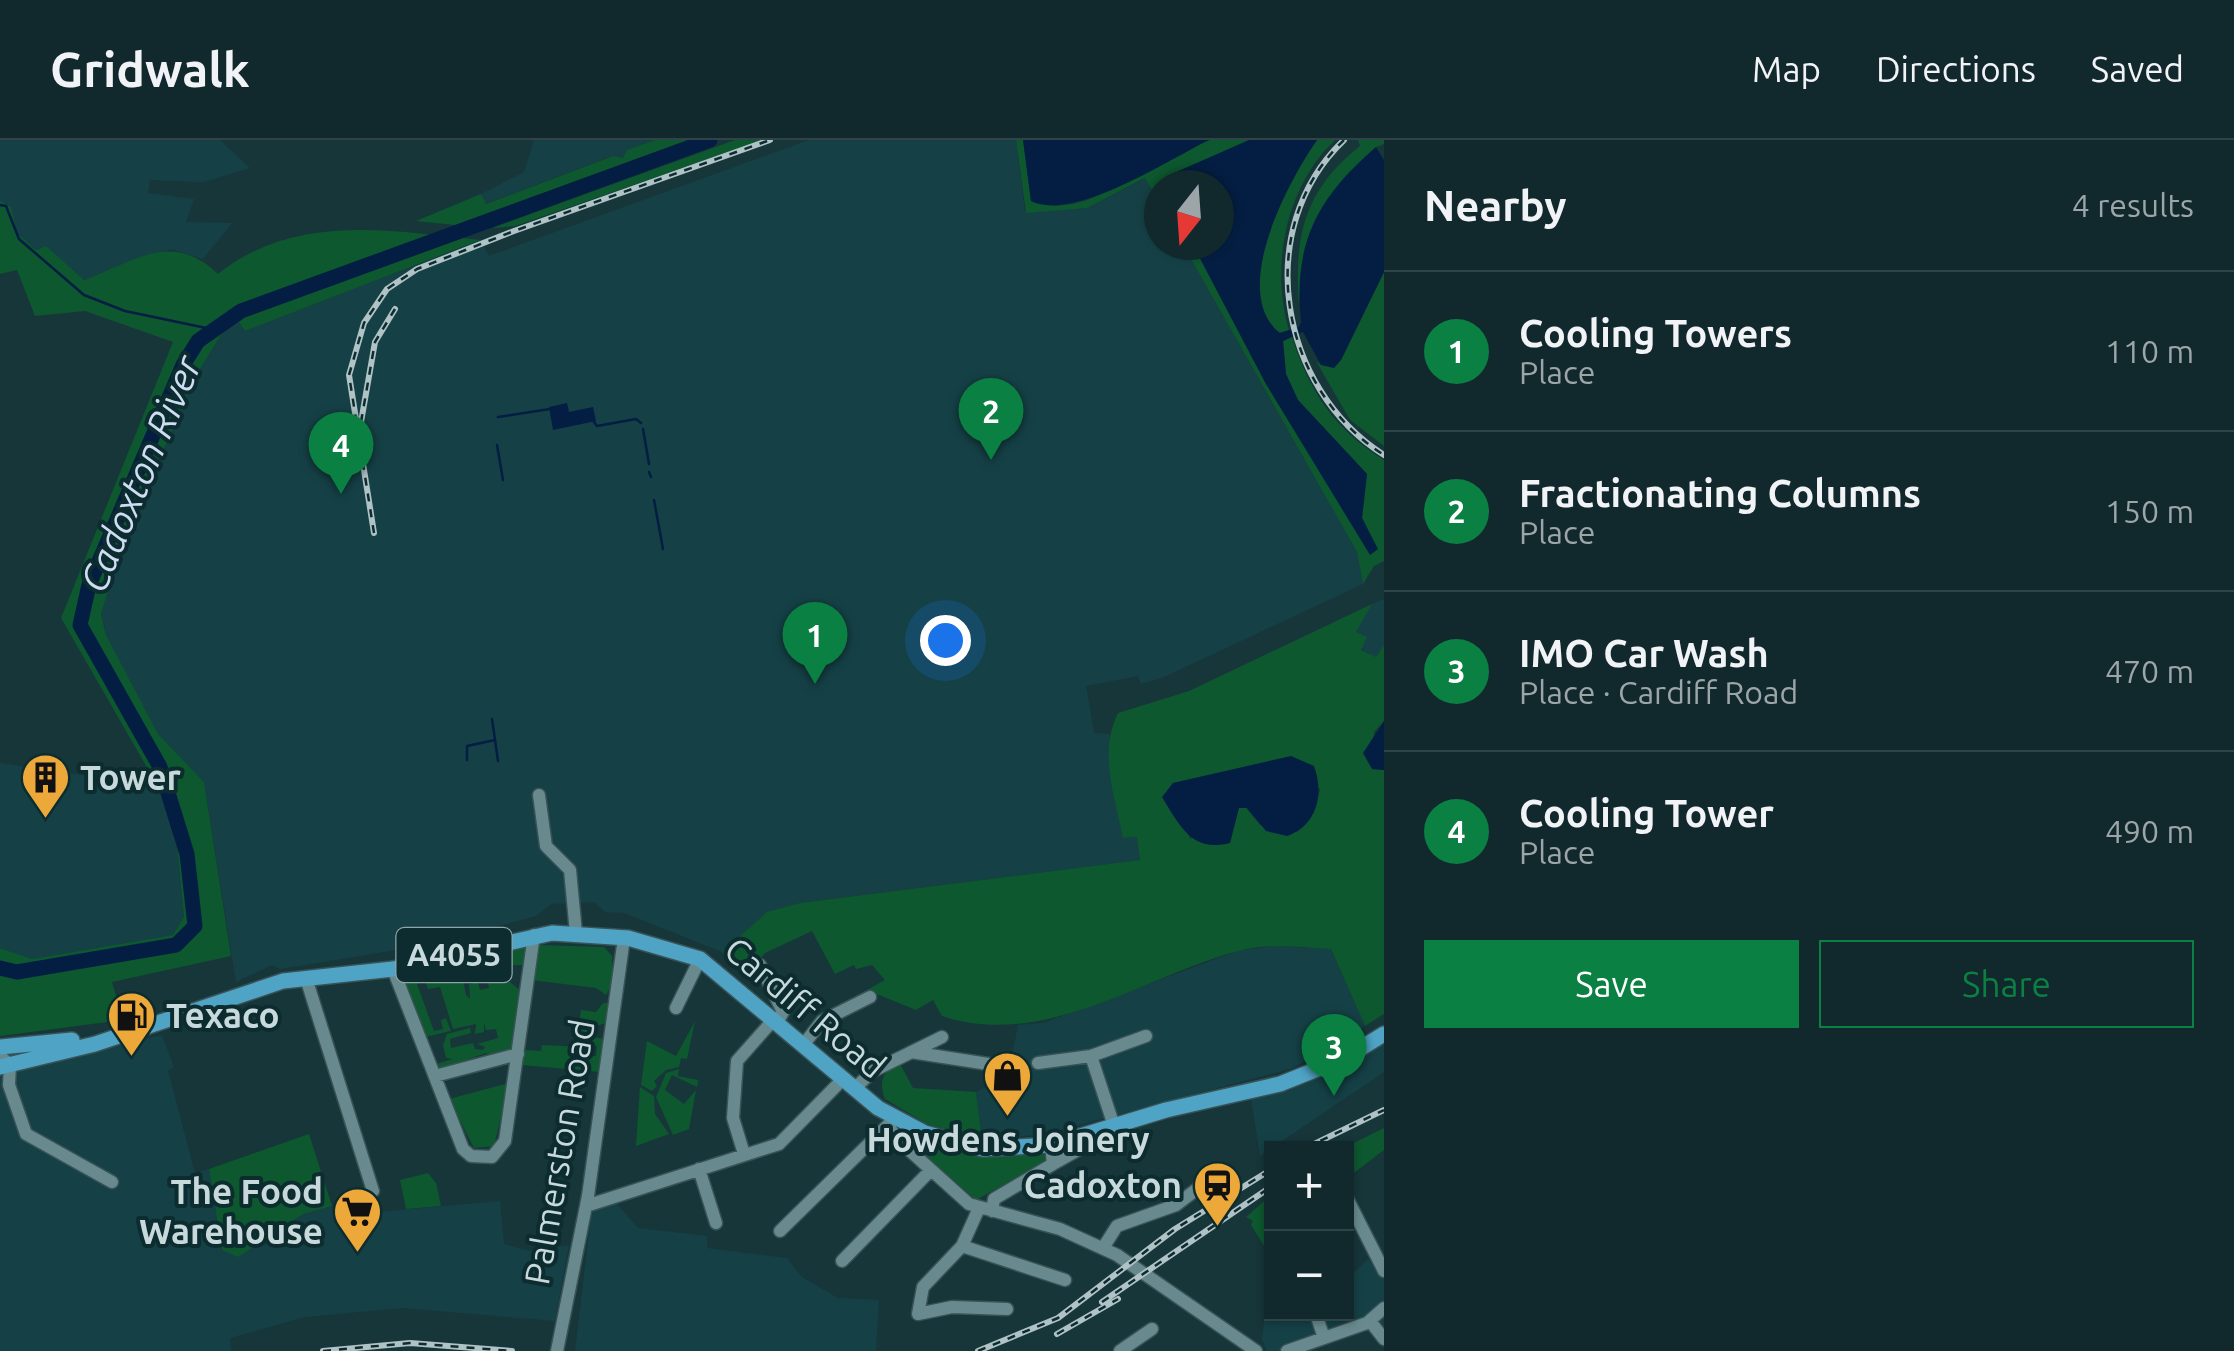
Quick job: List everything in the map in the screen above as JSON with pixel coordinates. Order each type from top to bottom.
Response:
[{"type":"main road","name":"Cardiff Road","points":[[4,1070],[269,985],[394,969],[534,935],[576,933],[624,938],[700,959],[891,1119],[965,1146],[1012,1150],[1051,1145],[1298,1078],[1384,1034]]},
{"type":"main road","name":"Cardiff Road","points":[[0,1047],[116,1036]]},
{"type":"street","points":[[539,795],[546,846],[570,870],[576,933]]},
{"type":"street","points":[[594,934],[612,946],[621,962]]},
{"type":"street","points":[[394,969],[463,1148],[471,1156],[492,1157],[506,1141],[534,935]]},
{"type":"street","name":"Palmerston Road","points":[[557,1347],[586,1206],[624,938]]},
{"type":"street","points":[[676,1008],[700,959]]},
{"type":"street","points":[[744,1154],[733,1118],[737,1061],[783,1012],[760,965]]},
{"type":"street","points":[[306,978],[373,1190]]},
{"type":"street","points":[[804,1044],[822,1021],[870,997]]},
{"type":"street","points":[[1038,1063],[1091,1056],[1146,1036]]},
{"type":"street","points":[[586,1206],[779,1144],[848,1084],[942,1037]]},
{"type":"street","points":[[911,1052],[1002,1066]]},
{"type":"street","points":[[435,1076],[518,1054]]},
{"type":"street","points":[[1091,1056],[1114,1126]]},
{"type":"street","points":[[4,1070],[26,1134],[112,1182]]},
{"type":"street","points":[[780,1230],[891,1119],[898,1140],[928,1172],[985,1210],[1060,1229],[1103,1248],[1256,1351]]},
{"type":"street","points":[[1007,1309],[952,1306],[918,1314],[922,1288],[962,1246],[994,1200],[1085,1146],[1084,1136]]},
{"type":"street","points":[[1051,1145],[1053,1164]]},
{"type":"street","points":[[698,1169],[716,1222]]},
{"type":"street","points":[[1103,1248],[1117,1226],[1176,1206],[1197,1189],[1210,1170]]},
{"type":"street","points":[[842,1261],[928,1172]]},
{"type":"street","points":[[1354,1200],[1384,1271]]},
{"type":"street","points":[[962,1246],[1065,1280]]},
{"type":"street","points":[[1286,1351],[1370,1321],[1384,1308]]},
{"type":"street","points":[[1318,1321],[1324,1338]]},
{"type":"street","points":[[1370,1321],[1384,1339]]},
{"type":"street","points":[[1120,1351],[1152,1329]]},
{"type":"street","points":[[1226,1351],[1240,1340]]},
{"type":"shaded area","points":[[0,140],[220,140],[250,168],[204,182],[150,180],[148,193],[194,199],[186,222],[232,223],[203,259],[171,249],[83,280],[46,246],[36,250],[17,233],[0,201]]},
{"type":"shaded area","points":[[534,140],[655,140],[627,150],[624,158],[612,156],[485,204],[481,194],[524,172]]},
{"type":"shaded area","points":[[809,140],[1016,140],[1025,212],[1087,208],[1144,179],[1144,260],[1192,260],[1357,552],[1363,584],[1164,677],[1141,684],[1138,676],[1086,686],[1094,733],[1109,734],[1124,838],[1137,837],[1141,860],[800,903],[767,913],[722,952],[624,913],[605,912],[594,902],[551,904],[536,916],[433,944],[280,969],[272,965],[236,982],[204,782],[158,734],[108,641],[101,614],[127,530],[199,371],[222,333],[239,322],[245,331],[480,240],[489,256]]},
{"type":"shaded area","points":[[1384,599],[1384,645],[1376,658],[1361,649],[1355,632],[1372,604]]},
{"type":"shaded area","points":[[0,763],[157,786],[175,824],[184,917],[173,935],[32,959],[0,948]]},
{"type":"shaded area","points":[[1277,946],[1331,949],[1365,1026],[1293,1068],[1045,1134],[982,1140],[976,1092],[1003,1079],[1010,1067],[1018,1025],[1043,1023],[1240,950]]},
{"type":"shaded area","points":[[162,1035],[174,1067],[168,1071],[195,1173],[209,1169],[222,1250],[266,1239],[303,1213],[332,1206],[334,1216],[500,1201],[504,1244],[529,1251],[569,1245],[555,1321],[403,1308],[305,1317],[230,1338],[231,1351],[0,1351],[0,1075]]},
{"type":"shaded area","points":[[1384,1042],[1384,1072],[1282,1141],[1264,1141],[1264,1153],[1260,1156],[1251,1098],[1320,1077]]},
{"type":"shaded area","points":[[617,1204],[638,1228],[707,1236],[707,1248],[787,1258],[802,1277],[838,1298],[879,1300],[876,1351],[575,1351],[591,1217],[595,1209]]},
{"type":"shaded area","points":[[1368,1259],[1384,1279],[1384,1330],[1379,1324],[1310,1351],[1267,1351],[1262,1339],[1264,1321],[1354,1321],[1354,1273]]},
{"type":"green space","points":[[655,140],[688,140],[455,225],[416,221],[481,194],[486,204],[613,156],[623,158],[627,150]]},
{"type":"green space","points":[[735,140],[763,140],[515,226],[492,228]]},
{"type":"green space","points":[[1016,140],[1023,140],[1031,201],[1054,206],[1077,203],[1144,171],[1144,179],[1087,208],[1026,213]]},
{"type":"green space","points":[[1211,140],[1249,140],[1185,170],[1145,170],[1189,146]]},
{"type":"green space","points":[[1317,140],[1335,140],[1304,180],[1286,228],[1281,280],[1289,330],[1279,333],[1265,314],[1260,290],[1262,264],[1279,208]]},
{"type":"green space","points":[[1358,140],[1384,140],[1384,144],[1376,147],[1304,251],[1299,306],[1298,259],[1306,217],[1326,180],[1360,146]]},
{"type":"green space","points":[[0,201],[11,207],[17,233],[36,250],[46,246],[84,280],[137,258],[169,252],[201,261],[218,274],[247,255],[278,242],[343,230],[480,240],[245,331],[239,322],[222,333],[199,371],[127,530],[101,614],[106,635],[158,734],[204,782],[231,956],[112,982],[123,1020],[0,1036],[0,948],[32,959],[173,935],[184,917],[175,824],[61,618],[173,342],[85,311],[35,316],[17,270],[0,274]]},
{"type":"green space","points":[[1192,260],[1201,260],[1266,384],[1370,554],[1377,549],[1362,518],[1367,474],[1298,400],[1286,374],[1283,341],[1292,337],[1326,408],[1351,436],[1384,460],[1384,561],[1374,566],[1363,584],[1357,552]]},
{"type":"green space","points":[[1384,272],[1384,446],[1350,420],[1316,361],[1321,365],[1341,360]]},
{"type":"green space","points":[[1372,604],[1356,632],[1367,637],[1361,650],[1376,657],[1384,645],[1384,721],[1374,732],[1372,769],[1384,770],[1384,1014],[1365,1026],[1331,949],[1284,946],[1238,951],[1092,1006],[1018,1024],[980,1024],[942,1016],[933,1000],[916,1010],[867,990],[885,980],[872,965],[856,969],[854,965],[835,974],[812,931],[765,953],[749,974],[722,952],[767,912],[800,903],[1140,860],[1137,837],[1123,838],[1113,791],[1109,759],[1112,728],[1118,713],[1189,691]],"holes":[[[1272,761],[1320,789],[1313,814],[1297,832],[1260,825],[1246,808],[1239,808],[1236,814],[1190,839],[1173,783]]]},
{"type":"green space","points":[[518,945],[528,951],[524,965],[513,965],[505,978],[521,991],[513,1050],[501,1052],[497,1058],[486,1053],[438,1070],[436,1064],[453,1059],[446,1058],[443,1045],[447,1034],[470,1028],[471,1033],[450,1039],[451,1048],[473,1043],[475,1049],[483,1050],[485,1047],[477,1044],[498,1038],[496,1029],[486,1030],[484,1023],[484,1032],[475,1034],[476,1024],[453,1029],[440,987],[428,989],[425,981],[417,984],[434,1031],[443,1029],[441,1020],[446,1018],[451,1031],[425,1037],[400,978],[435,969],[437,975],[437,969],[460,963],[470,999],[469,984],[478,982],[480,990],[489,988],[487,979],[496,977],[484,967],[475,969],[476,980],[468,982],[462,963],[490,956],[497,959]]},
{"type":"green space","points":[[538,945],[604,947],[612,956],[613,983],[606,995],[596,988],[531,980]]},
{"type":"green space","points":[[608,1003],[606,1023],[596,1026],[594,1037],[603,1039],[600,1072],[522,1065],[524,1050],[541,1051],[542,1045],[581,1047],[580,1054],[596,1056],[597,1046],[577,1041],[581,1010],[596,1012]]},
{"type":"green space","points":[[695,1021],[687,1059],[681,1058],[679,1067],[666,1070],[654,1081],[657,1086],[652,1091],[641,1085],[647,1041],[676,1056]]},
{"type":"green space","points":[[899,1062],[913,1088],[976,1092],[982,1140],[927,1124],[885,1099],[883,1078]]},
{"type":"green space","points":[[679,1069],[678,1076],[698,1080],[697,1087],[672,1075],[665,1090],[684,1104],[696,1090],[689,1129],[673,1135],[656,1097],[666,1073]]},
{"type":"green space","points":[[509,1083],[494,1146],[474,1148],[449,1099]]},
{"type":"green space","points":[[640,1087],[654,1096],[655,1114],[669,1134],[636,1146]]},
{"type":"green space","points":[[1384,1128],[1384,1150],[1355,1172],[1354,1143]]},
{"type":"green space","points":[[907,1133],[973,1155],[1045,1155],[1047,1160],[976,1200],[907,1139]]},
{"type":"green space","points":[[309,1134],[332,1206],[303,1214],[238,1257],[222,1250],[209,1169]]},
{"type":"green space","points":[[428,1173],[436,1183],[441,1206],[406,1209],[400,1180]]},
{"type":"green space","points":[[1264,1201],[1264,1246],[1251,1225],[1253,1221],[1246,1217]]},
{"type":"water","points":[[1023,140],[1209,140],[1095,196],[1049,205],[1031,201]]},
{"type":"water","points":[[1249,140],[1317,140],[1279,208],[1261,265],[1260,292],[1266,315],[1280,333],[1299,327],[1301,322],[1301,268],[1313,224],[1324,204],[1376,147],[1384,160],[1384,272],[1341,360],[1334,368],[1321,365],[1303,332],[1283,341],[1286,374],[1298,400],[1367,474],[1362,518],[1378,549],[1370,555],[1266,384],[1201,260],[1234,260],[1234,170],[1181,170]]},
{"type":"water","points":[[567,403],[569,412],[593,407],[596,421],[553,430],[549,407]]},
{"type":"water","points":[[1384,721],[1384,770],[1372,769],[1363,753]]},
{"type":"water","points":[[1291,756],[1314,766],[1318,797],[1306,824],[1287,836],[1266,831],[1247,808],[1239,808],[1230,843],[1206,844],[1188,835],[1162,797],[1173,783]]},
{"type":"waterway","name":"Cadoxton River","points":[[0,968],[17,972],[176,945],[195,926],[187,854],[160,767],[80,625],[89,585],[183,365],[198,341],[241,311],[710,140]]},
{"type":"waterway","points":[[0,205],[6,206],[19,239],[84,295],[125,311],[211,329]]},
{"type":"waterway","points":[[498,417],[550,409]]},
{"type":"waterway","points":[[594,422],[597,426],[636,419],[641,423]]},
{"type":"waterway","points":[[643,429],[649,464]]},
{"type":"waterway","points":[[497,445],[503,480]]},
{"type":"waterway","points":[[649,472],[651,477]]},
{"type":"waterway","points":[[654,500],[663,549]]},
{"type":"waterway","points":[[492,719],[498,761]]},
{"type":"waterway","points":[[467,760],[467,746],[495,740]]},
{"type":"railway","points":[[374,533],[349,375],[364,323],[387,289],[417,269],[514,231],[770,140]]},
{"type":"railway","points":[[1344,140],[1315,176],[1296,217],[1288,261],[1290,306],[1301,350],[1320,390],[1348,426],[1384,455]]},
{"type":"railway","points":[[361,422],[375,342],[395,309]]},
{"type":"railway","points":[[1320,1141],[1384,1110]]},
{"type":"railway","points":[[978,1351],[1058,1318],[1175,1229],[1264,1174]]},
{"type":"railway","points":[[1102,1302],[1264,1191]]},
{"type":"railway","points":[[1057,1334],[1118,1299]]},
{"type":"railway","points":[[323,1351],[410,1343],[512,1351]]},
{"type":"place","name":"Fractionating Columns","points":[[991,460]]},
{"type":"place","name":"Cooling Tower","points":[[341,494]]},
{"type":"place","name":"Cooling Towers","points":[[815,684]]},
{"type":"place","name":"Tower","points":[[45,820]]},
{"type":"place","name":"Texaco","points":[[131,1058]]},
{"type":"place","name":"IMO Car Wash","points":[[1334,1096]]},
{"type":"place","name":"Howdens Joinery","points":[[1008,1118]]},
{"type":"place","name":"Cadoxton","points":[[1217,1228]]},
{"type":"place","name":"The Food Warehouse","points":[[358,1254]]}]
